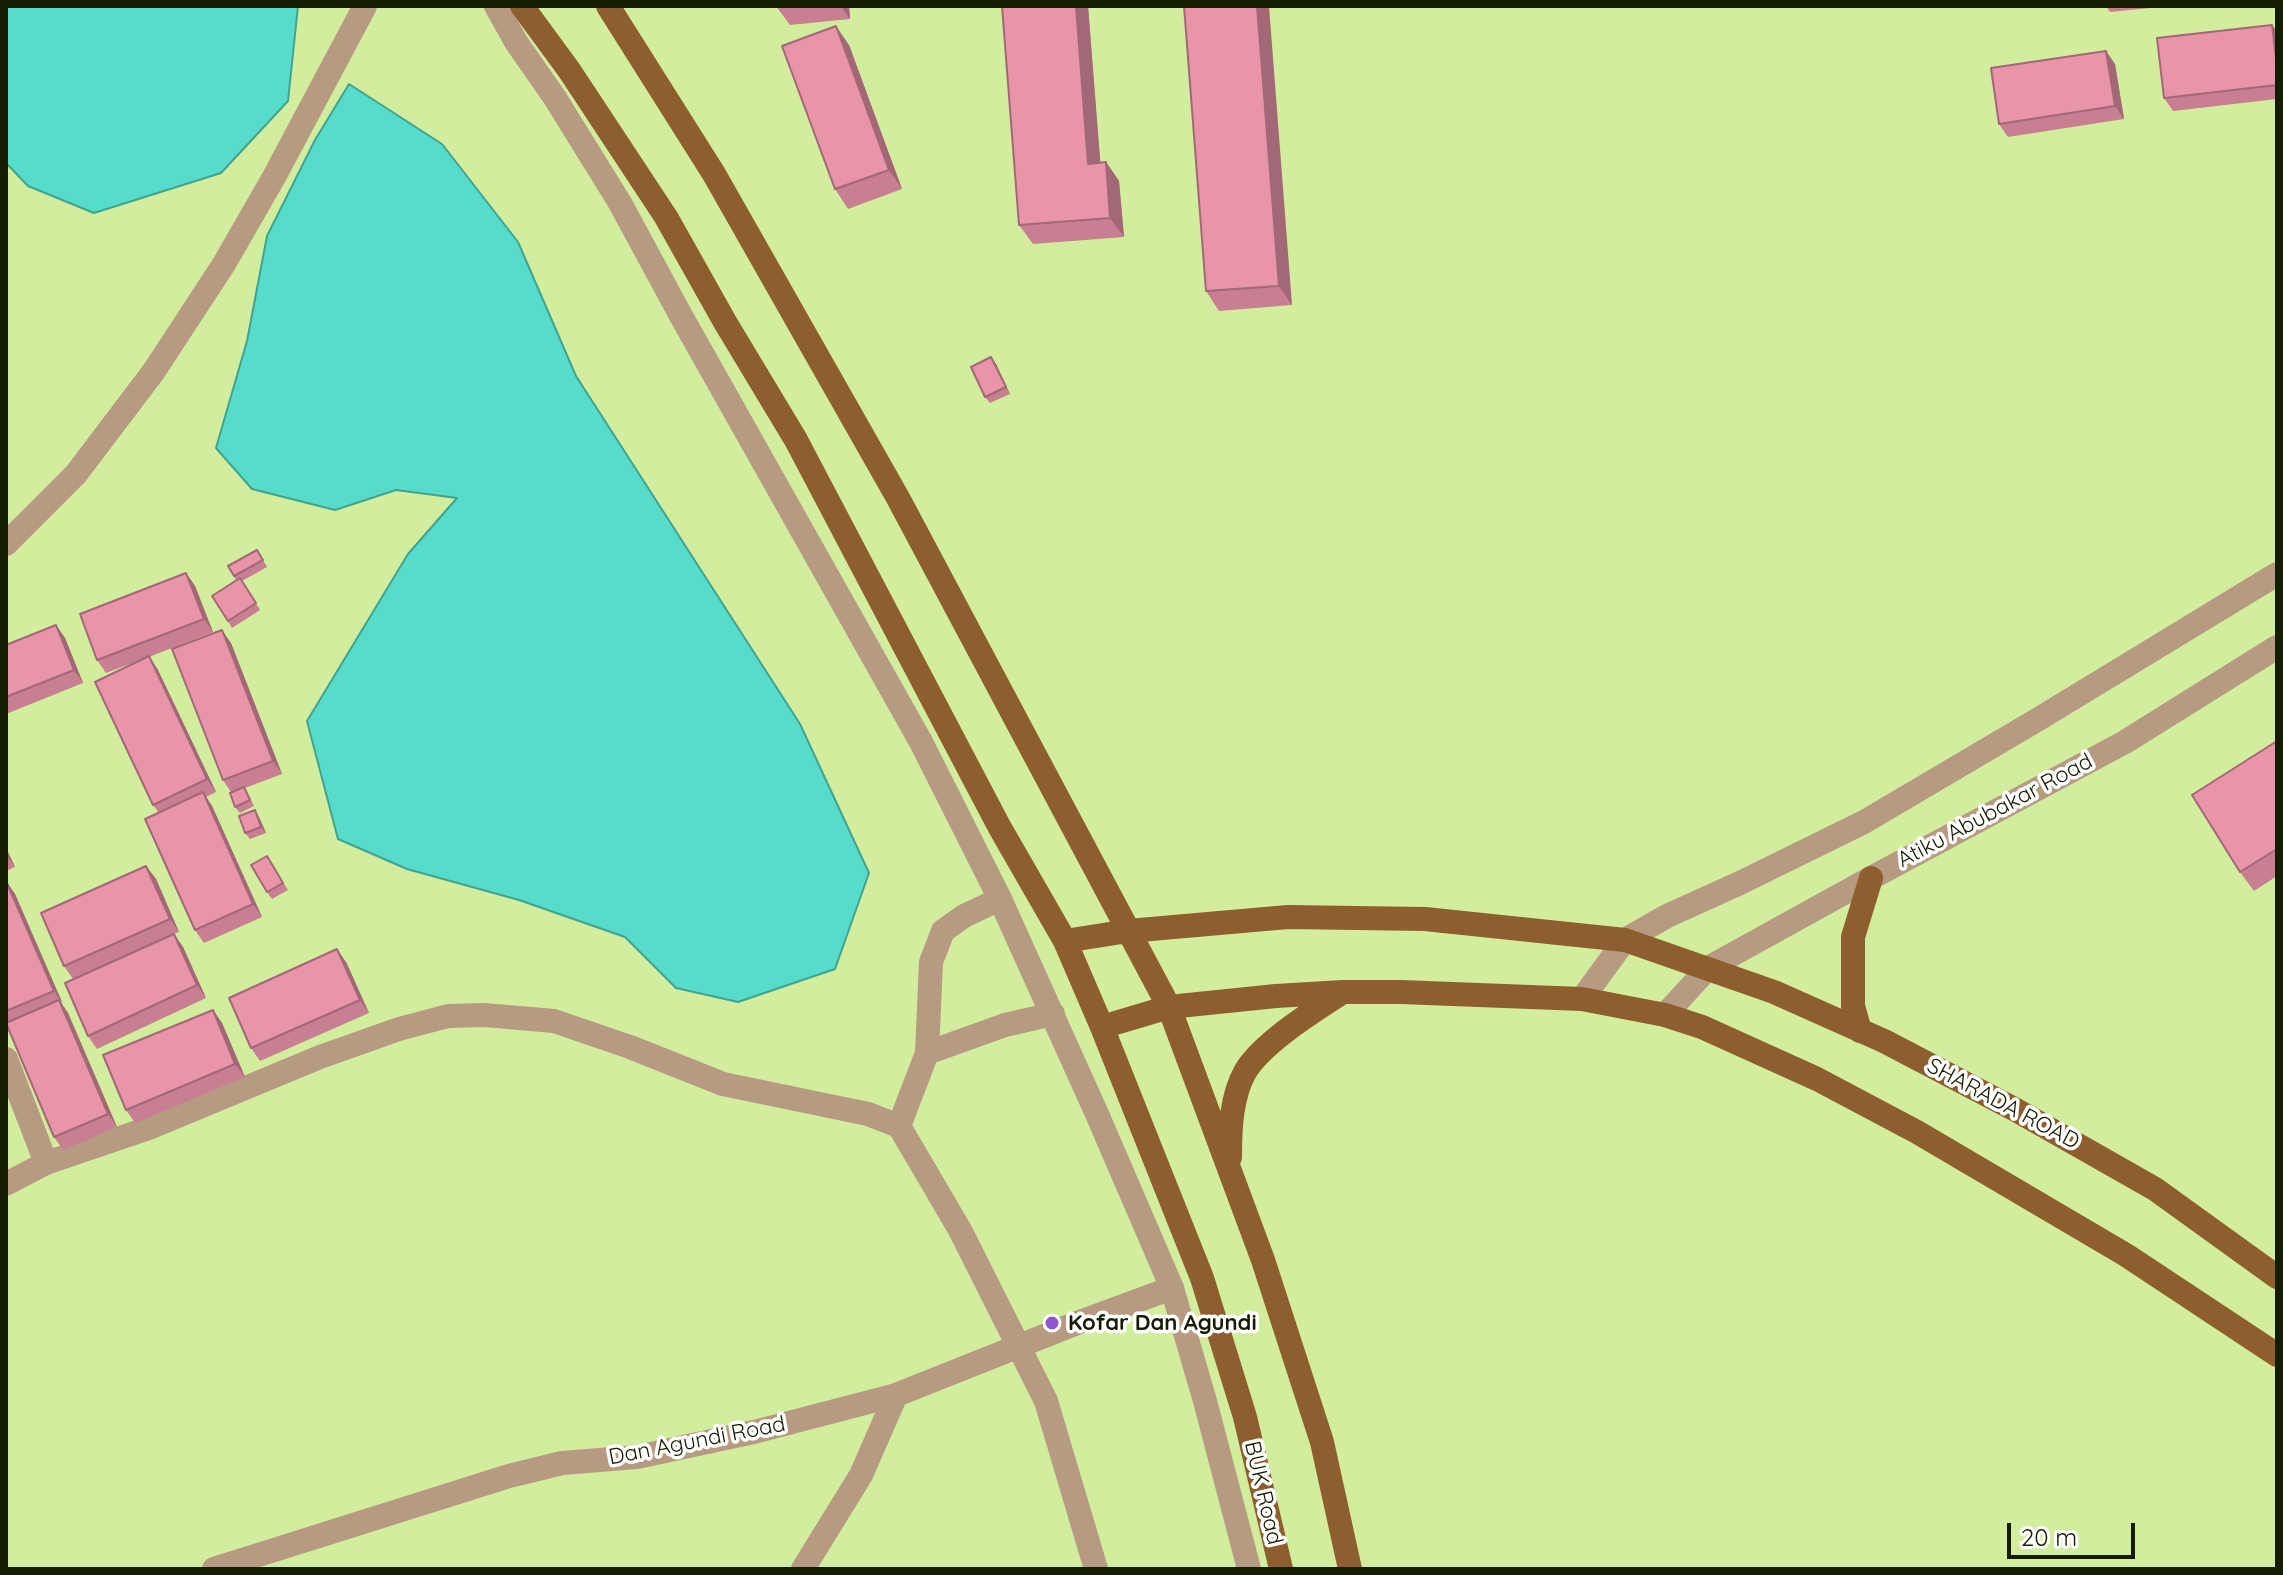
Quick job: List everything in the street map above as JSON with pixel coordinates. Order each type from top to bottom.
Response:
[{"type":"main road","name":"BUK Road","points":[[522,6],[569,70],[666,217],[796,440],[1000,828],[1065,941],[1202,1278],[1245,1417],[1281,1569]]},
{"type":"main road","points":[[608,6],[714,174],[898,498],[1169,1007],[1263,1260],[1322,1442],[1350,1569]]},
{"type":"main road","points":[[1860,1031],[1853,1006],[1853,937],[1871,878]]},
{"type":"main road","name":"SHARADA ROAD","points":[[1065,941],[1128,931],[1288,917],[1425,919],[1625,940],[1774,992],[1884,1041],[2016,1110],[2155,1189],[2277,1277]]},
{"type":"main road","points":[[1230,1171],[1236,1092],[1243,1075],[1252,1062],[1283,1035],[1343,992]]},
{"type":"main road","points":[[1102,1027],[1169,1007],[1343,992],[1582,999],[1665,1015],[1702,1027],[1817,1079],[1917,1132],[2126,1255],[2277,1355]]},
{"type":"street","points":[[6,544],[76,474],[154,371],[224,264],[365,6]]},
{"type":"street","points":[[496,6],[620,203],[921,742],[1000,899],[1172,1288],[1249,1569]]},
{"type":"street","points":[[1582,999],[1625,940],[1667,916],[1864,822],[2277,574]]},
{"type":"street","name":"Atiku Abubakar Road","points":[[1665,1015],[1708,968],[2125,742],[2277,647]]},
{"type":"street","points":[[899,1126],[927,1053],[931,962],[943,931],[964,916],[1000,899]]},
{"type":"street","points":[[927,1053],[1005,1025],[1053,1014]]},
{"type":"street","points":[[6,1184],[46,1163],[149,1128],[320,1057],[399,1029],[448,1016],[484,1015],[554,1021],[723,1084],[868,1114],[899,1126],[960,1230],[1046,1401],[1096,1569]]},
{"type":"street","points":[[6,1059],[46,1163]]},
{"type":"street","name":"Dan Agundi Road","points":[[214,1569],[509,1476],[562,1463],[637,1457],[754,1432],[896,1395],[1172,1288]]},
{"type":"street","points":[[803,1569],[861,1475],[896,1395]]},
{"type":"water","points":[[6,6],[298,6],[288,101],[221,173],[94,213],[28,186],[6,163]]},
{"type":"water","points":[[349,84],[442,144],[518,242],[576,376],[800,724],[869,873],[835,969],[738,1002],[676,988],[625,937],[519,900],[407,869],[338,839],[307,721],[408,554],[457,498],[396,490],[335,510],[252,489],[216,448],[247,341],[267,236],[315,140]]},
{"type":"building","points":[[1002,6],[1076,6],[1088,164],[1106,162],[1110,218],[1019,225]]},
{"type":"building","points":[[1184,6],[1257,6],[1279,286],[1206,291]]},
{"type":"building","points":[[2272,25],[2277,85],[2164,98],[2157,38]]},
{"type":"building","points":[[836,26],[889,170],[835,189],[782,46]]},
{"type":"building","points":[[2106,51],[2115,106],[1999,124],[1991,68]]},
{"type":"building","points":[[991,357],[1006,387],[985,397],[971,367]]},
{"type":"building","points":[[257,550],[263,560],[234,576],[228,566]]},
{"type":"building","points":[[186,573],[204,619],[97,660],[80,614]]},
{"type":"building","points":[[240,578],[256,603],[228,621],[212,596]]},
{"type":"building","points":[[56,625],[74,670],[6,697],[6,645]]},
{"type":"building","points":[[222,630],[273,761],[223,780],[172,649]]},
{"type":"building","points":[[149,656],[207,779],[153,805],[95,682]]},
{"type":"building","points":[[2277,741],[2277,849],[2240,872],[2192,795]]},
{"type":"building","points":[[244,787],[250,800],[235,807],[230,793]]},
{"type":"building","points":[[203,792],[253,904],[195,930],[145,819]]},
{"type":"building","points":[[255,810],[261,827],[245,833],[239,816]]},
{"type":"building","points":[[267,856],[283,883],[267,892],[251,865]]},
{"type":"building","points":[[146,866],[170,919],[64,966],[41,913]]},
{"type":"building","points":[[6,881],[54,991],[6,1011]]},
{"type":"building","points":[[174,934],[197,985],[88,1036],[65,983]]},
{"type":"building","points":[[337,949],[360,1000],[251,1048],[229,998]]},
{"type":"building","points":[[59,1000],[108,1114],[54,1137],[6,1023]]},
{"type":"building","points":[[213,1010],[235,1064],[126,1110],[103,1055]]},
{"type":"place","name":"Kofar Dan Agundi","points":[[1052,1323]]}]
